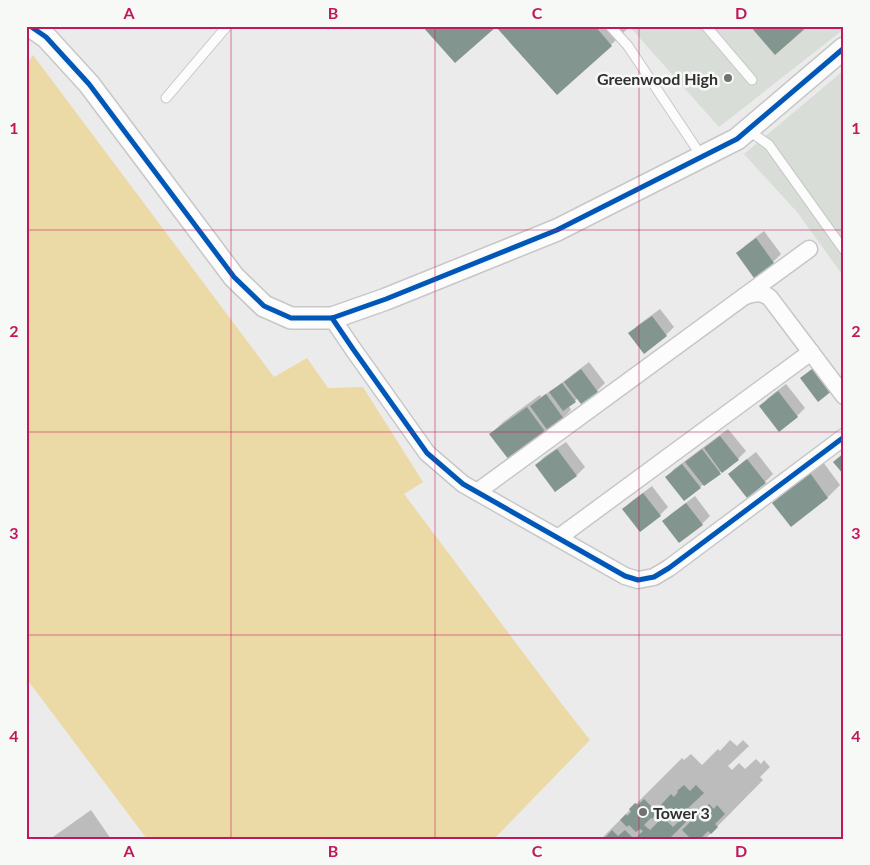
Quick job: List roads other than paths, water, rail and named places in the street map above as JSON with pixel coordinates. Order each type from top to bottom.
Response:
[{"type":"street","points":[[30,26],[46,37],[90,84],[234,277],[264,306],[291,318],[332,318],[386,299],[557,230],[737,139],[844,48]]},
{"type":"street","points":[[477,492],[809,249]]},
{"type":"street","points":[[745,296],[757,292],[765,294],[770,298],[844,396]]},
{"type":"street","points":[[332,318],[427,453],[463,484],[625,576],[638,580],[654,577],[669,568],[844,437]]},
{"type":"street","points":[[558,538],[811,352]]},
{"type":"lane","points":[[166,98],[227,26]]},
{"type":"lane","points":[[610,26],[628,46],[702,157]]},
{"type":"lane","points":[[706,26],[752,80]]},
{"type":"lane","points":[[748,130],[769,145],[844,250]]},
{"type":"place","name":"Greenwood High","points":[[728,78]]},
{"type":"place","name":"Tower 3","points":[[643,812]]}]
